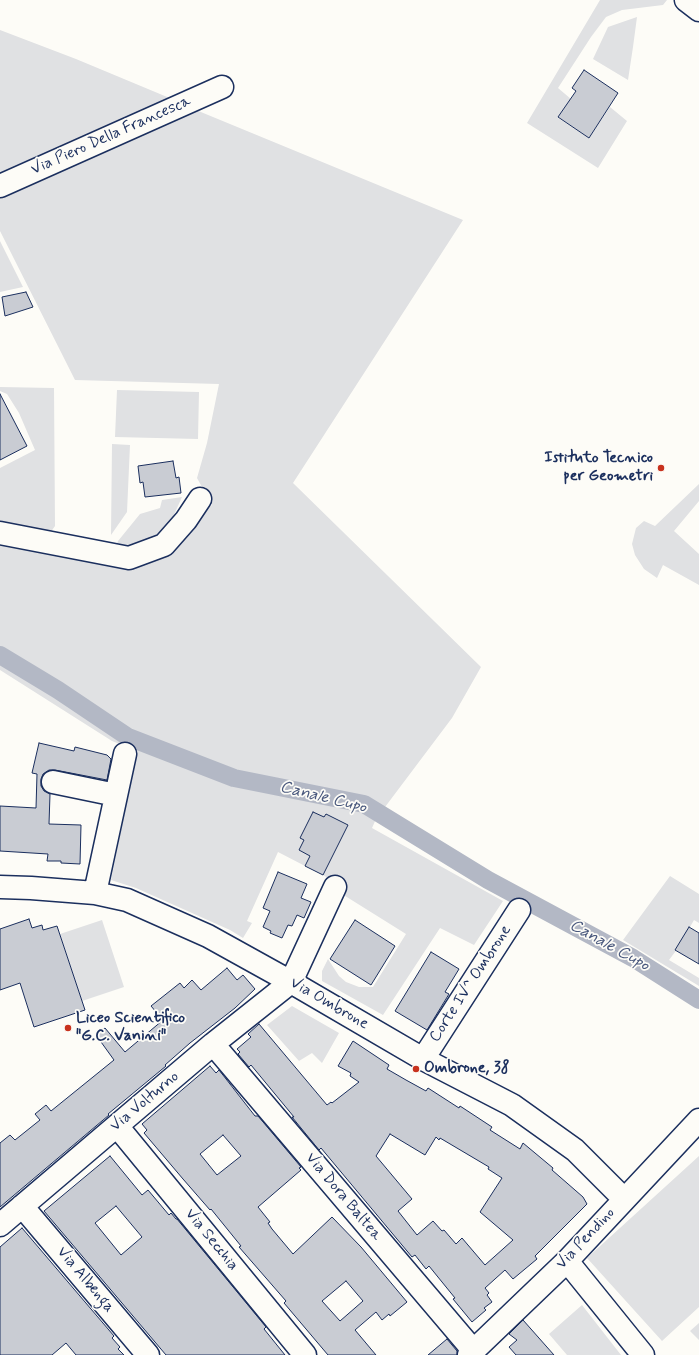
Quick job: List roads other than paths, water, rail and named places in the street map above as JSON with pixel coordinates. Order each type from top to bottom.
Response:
[{"type":"street","points":[[686,0],[699,10]]},
{"type":"street","name":"Via Piero Della Francesca","points":[[0,186],[222,88]]},
{"type":"street","points":[[0,533],[129,558],[164,545],[186,520],[200,499]]},
{"type":"street","points":[[95,893],[125,754]]},
{"type":"street","points":[[52,782],[116,795]]},
{"type":"street","name":"Via Ombrone","points":[[0,887],[95,893],[127,900],[208,936],[291,982],[423,1059],[512,1105],[575,1150],[624,1199]]},
{"type":"street","points":[[291,982],[335,887]]},
{"type":"street","name":"Corte IV^ Ombrone","points":[[423,1059],[519,910]]},
{"type":"street","name":"Via Volturno","points":[[0,1225],[213,1044],[291,982]]},
{"type":"street","name":"Via Dora Baltea","points":[[213,1044],[471,1352]]},
{"type":"street","name":"Via Pendino","points":[[471,1352],[567,1261],[699,1120]]},
{"type":"street","name":"Via Secchia","points":[[117,1126],[305,1355]]},
{"type":"street","name":"Via Albenga","points":[[22,1206],[148,1355]]},
{"type":"street","points":[[567,1261],[643,1355]]},
{"type":"waterway","name":"Canale Cupo","points":[[0,655],[58,690],[128,737],[234,778],[364,804],[488,880],[633,958],[699,1000]]},
{"type":"place","name":"Istituto Tecnico per Geometri","points":[[661,468]]},
{"type":"place","name":"Liceo Scientifico \"G.C. Vanini\"","points":[[68,1028]]},
{"type":"place","name":"Ombrone, 38","points":[[416,1069]]}]
